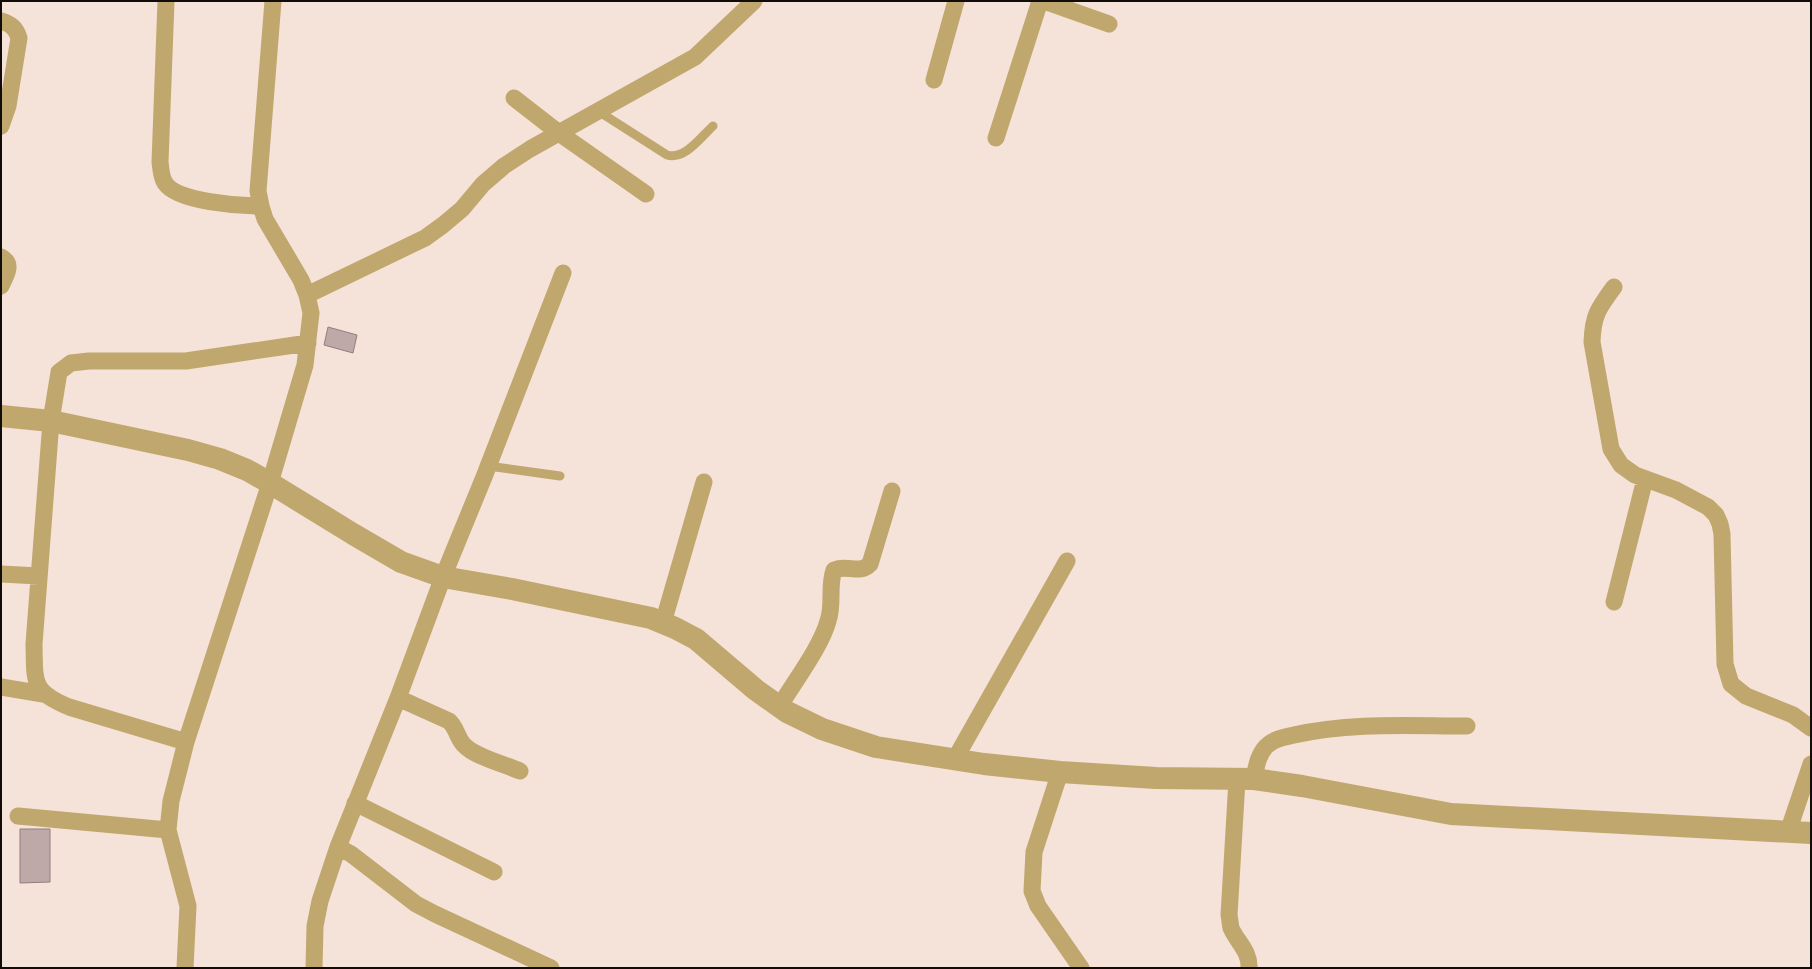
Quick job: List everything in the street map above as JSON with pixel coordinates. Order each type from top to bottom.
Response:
[{"type":"street","points":[[166,1],[160,162],[161,172],[165,183],[173,191],[183,195],[230,206],[261,206]]},
{"type":"street","points":[[184,968],[188,906],[168,830],[171,801],[186,742],[270,483],[305,365],[311,313],[307,295],[301,280],[265,219],[258,191],[273,1]]},
{"type":"street","points":[[307,295],[425,238],[462,209],[483,184],[504,166],[559,133],[695,57],[754,1]]},
{"type":"street","points":[[934,80],[956,1]]},
{"type":"street","points":[[996,138],[1040,1]]},
{"type":"street","points":[[1044,1],[1109,24]]},
{"type":"street","points":[[1,21],[12,25],[17,30],[19,38],[8,106],[1,126]]},
{"type":"street","points":[[514,98],[559,133],[646,194]]},
{"type":"street","points":[[1,257],[6,260],[9,265],[9,271],[1,286]]},
{"type":"street","points":[[314,968],[315,926],[320,901],[338,847],[398,698],[443,577],[563,273]]},
{"type":"street","points":[[1614,287],[1597,309],[1592,325],[1592,342],[1611,449],[1621,465],[1635,475],[1676,490],[1700,501],[1716,515],[1722,534],[1725,664],[1731,684],[1746,696],[1793,715],[1811,728]]},
{"type":"street","points":[[186,742],[69,707],[50,699],[43,694],[37,684],[34,644],[51,421],[59,372],[71,363],[90,361],[186,361],[308,343]]},
{"type":"street","points":[[1,416],[51,421],[188,450],[220,459],[247,470],[270,483],[401,562],[443,577],[651,618],[696,639],[756,690],[780,706],[822,729],[876,747],[955,759],[1060,772],[1156,778],[1245,780],[1302,786],[1451,814],[1811,833]]},
{"type":"street","points":[[1614,602],[1645,479]]},
{"type":"street","points":[[663,623],[704,482]]},
{"type":"street","points":[[780,706],[825,632],[831,610],[831,578],[834,570],[842,567],[860,570],[866,569],[870,564],[892,491]]},
{"type":"street","points":[[955,759],[1067,561]]},
{"type":"street","points":[[1,574],[39,576]]},
{"type":"street","points":[[1,687],[43,694]]},
{"type":"street","points":[[398,698],[449,722],[455,727],[458,738],[465,746],[474,752],[520,771]]},
{"type":"street","points":[[1249,968],[1248,957],[1245,949],[1231,927],[1230,915],[1245,780],[1268,744],[1279,739],[1312,731],[1377,725],[1467,726]]},
{"type":"street","points":[[1788,832],[1811,764]]},
{"type":"street","points":[[1060,772],[1034,852],[1032,891],[1038,906],[1081,968]]},
{"type":"street","points":[[355,803],[494,872]]},
{"type":"street","points":[[18,816],[168,830]]},
{"type":"street","points":[[338,847],[351,854],[416,904],[551,968]]},
{"type":"lane","points":[[598,111],[655,148],[674,157],[681,155],[714,126]]},
{"type":"lane","points":[[488,466],[560,476]]},
{"type":"building","points":[[328,327],[357,335],[353,353],[324,345]]},
{"type":"building","points":[[20,829],[50,829],[50,882],[20,883]]}]
